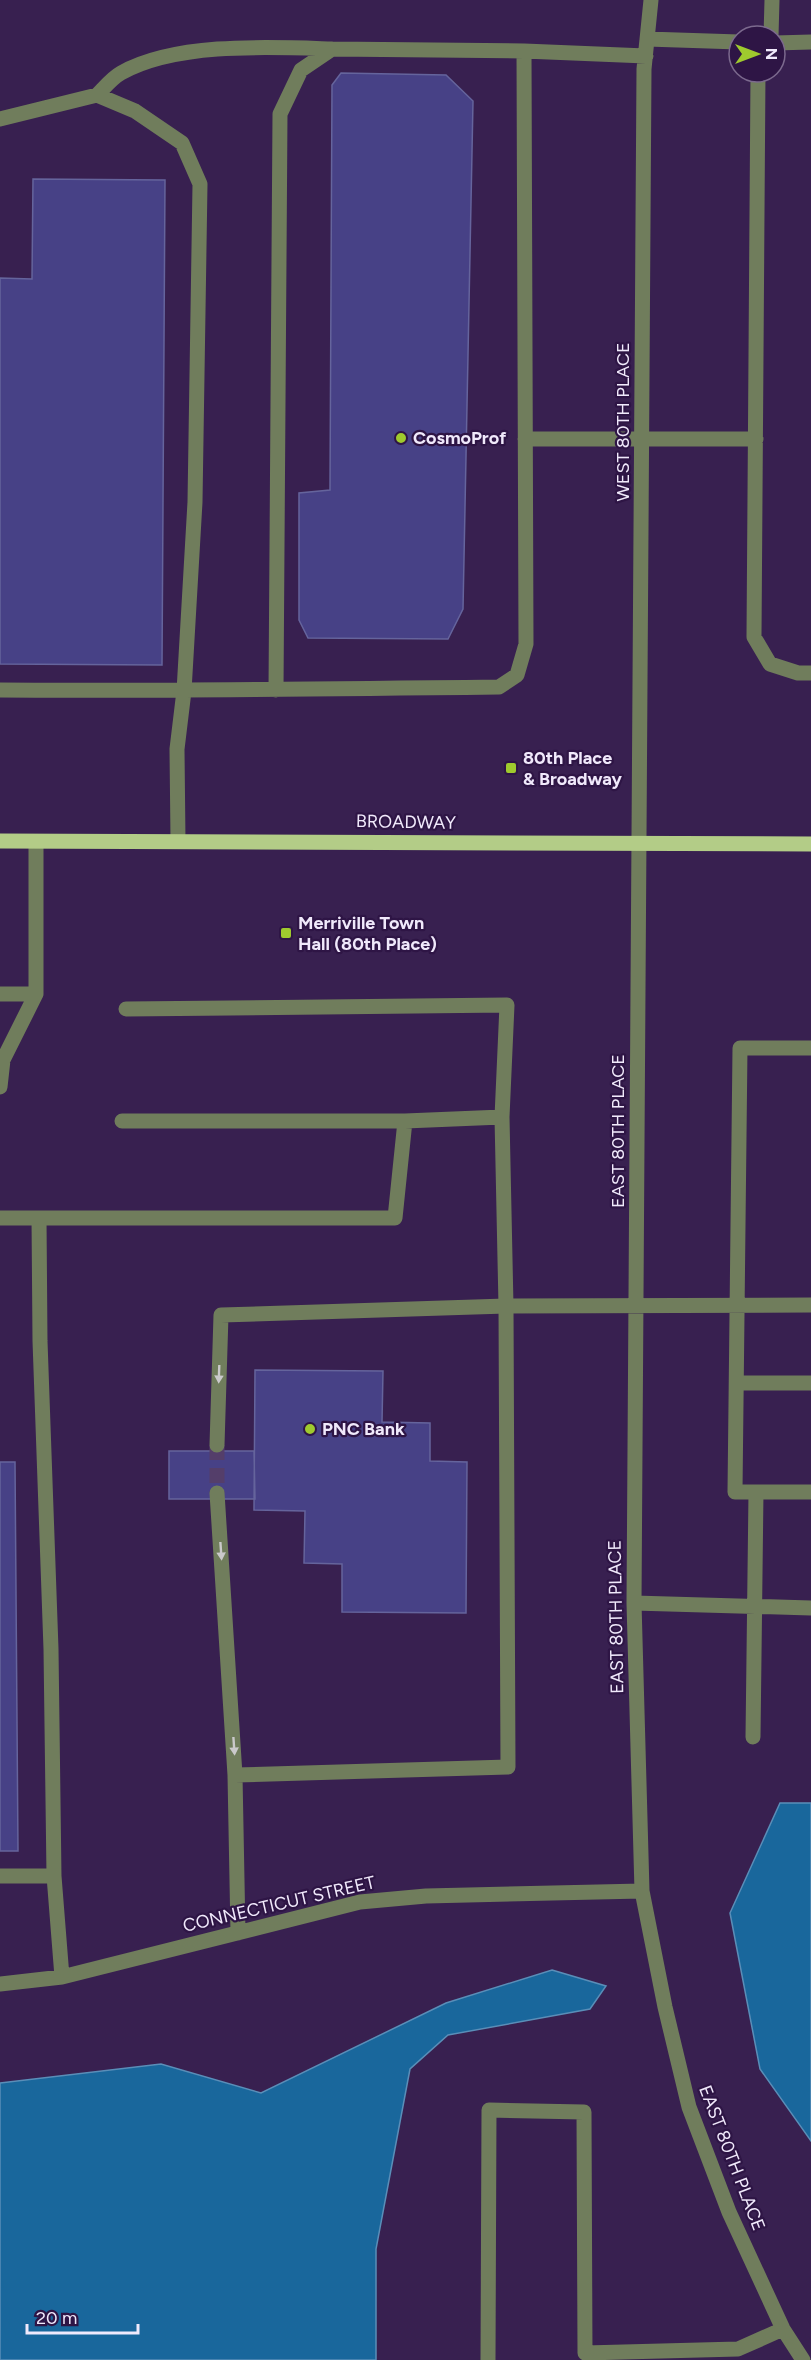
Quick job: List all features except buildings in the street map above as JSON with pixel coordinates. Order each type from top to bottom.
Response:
[{"type":"main road","name":"BROADWAY","points":[[0,841],[811,844]]},
{"type":"street","name":"WEST 80TH PLACE","points":[[640,844],[646,56],[651,0]]},
{"type":"street","points":[[771,24],[772,0]]},
{"type":"street","points":[[647,39],[727,42]]},
{"type":"street","points":[[787,43],[811,42]]},
{"type":"street","points":[[0,119],[97,95],[120,73],[154,60],[196,51],[265,47],[524,51],[646,56]]},
{"type":"street","points":[[276,690],[280,114],[301,70],[332,49]]},
{"type":"street","points":[[0,690],[184,691],[499,687],[517,675],[526,644],[524,51]]},
{"type":"street","points":[[758,84],[754,637],[770,664],[798,673],[811,673]]},
{"type":"street","points":[[97,95],[135,111],[182,143],[200,184],[195,502],[184,691],[177,749],[178,840]]},
{"type":"street","points":[[525,439],[756,439]]},
{"type":"street","points":[[0,1087],[3,1060],[36,994],[36,842]]},
{"type":"street","name":"EAST 80TH PLACE","points":[[640,844],[634,1603],[642,1891],[665,2007],[689,2108],[729,2211],[783,2329],[803,2360]]},
{"type":"street","points":[[0,994],[36,994]]},
{"type":"street","points":[[126,1009],[507,1005],[502,1118],[506,1306],[508,1767],[236,1775]]},
{"type":"street","points":[[811,1048],[740,1048],[735,1492],[811,1492]]},
{"type":"street","points":[[122,1121],[405,1121],[502,1118]]},
{"type":"street","points":[[0,1218],[395,1218],[405,1121]]},
{"type":"street","points":[[39,1218],[40,1341],[51,1649],[54,1876],[62,1977]]},
{"type":"street","points":[[217,1445],[221,1315],[506,1306],[811,1305]]},
{"type":"street","points":[[737,1383],[811,1383]]},
{"type":"street","points":[[217,1492],[236,1775],[238,1932]]},
{"type":"street","points":[[753,1737],[756,1492]]},
{"type":"street","points":[[634,1603],[811,1608]]},
{"type":"street","points":[[0,1876],[54,1876]]},
{"type":"street","name":"CONNECTICUT STREET","points":[[0,1984],[62,1977],[360,1902],[426,1896],[642,1891]]},
{"type":"street","points":[[488,2360],[489,2110],[584,2112],[578,2356],[738,2349],[783,2329]]},
{"type":"water","points":[[780,1803],[811,1803],[811,2141],[760,2069],[730,1913]]},
{"type":"water","points":[[552,1970],[606,1986],[590,2009],[448,2035],[410,2069],[376,2249],[376,2360],[0,2360],[0,2083],[161,2064],[261,2093],[446,2003]]},
{"type":"tunnel","points":[[217,1445],[217,1493]]},
{"type":"place","name":"CosmoProf","points":[[401,438]]},
{"type":"place","name":"80th Place & Broadway","points":[[511,768]]},
{"type":"place","name":"Merriville Town Hall (80th Place)","points":[[286,933]]},
{"type":"place","name":"PNC Bank","points":[[310,1429]]}]
